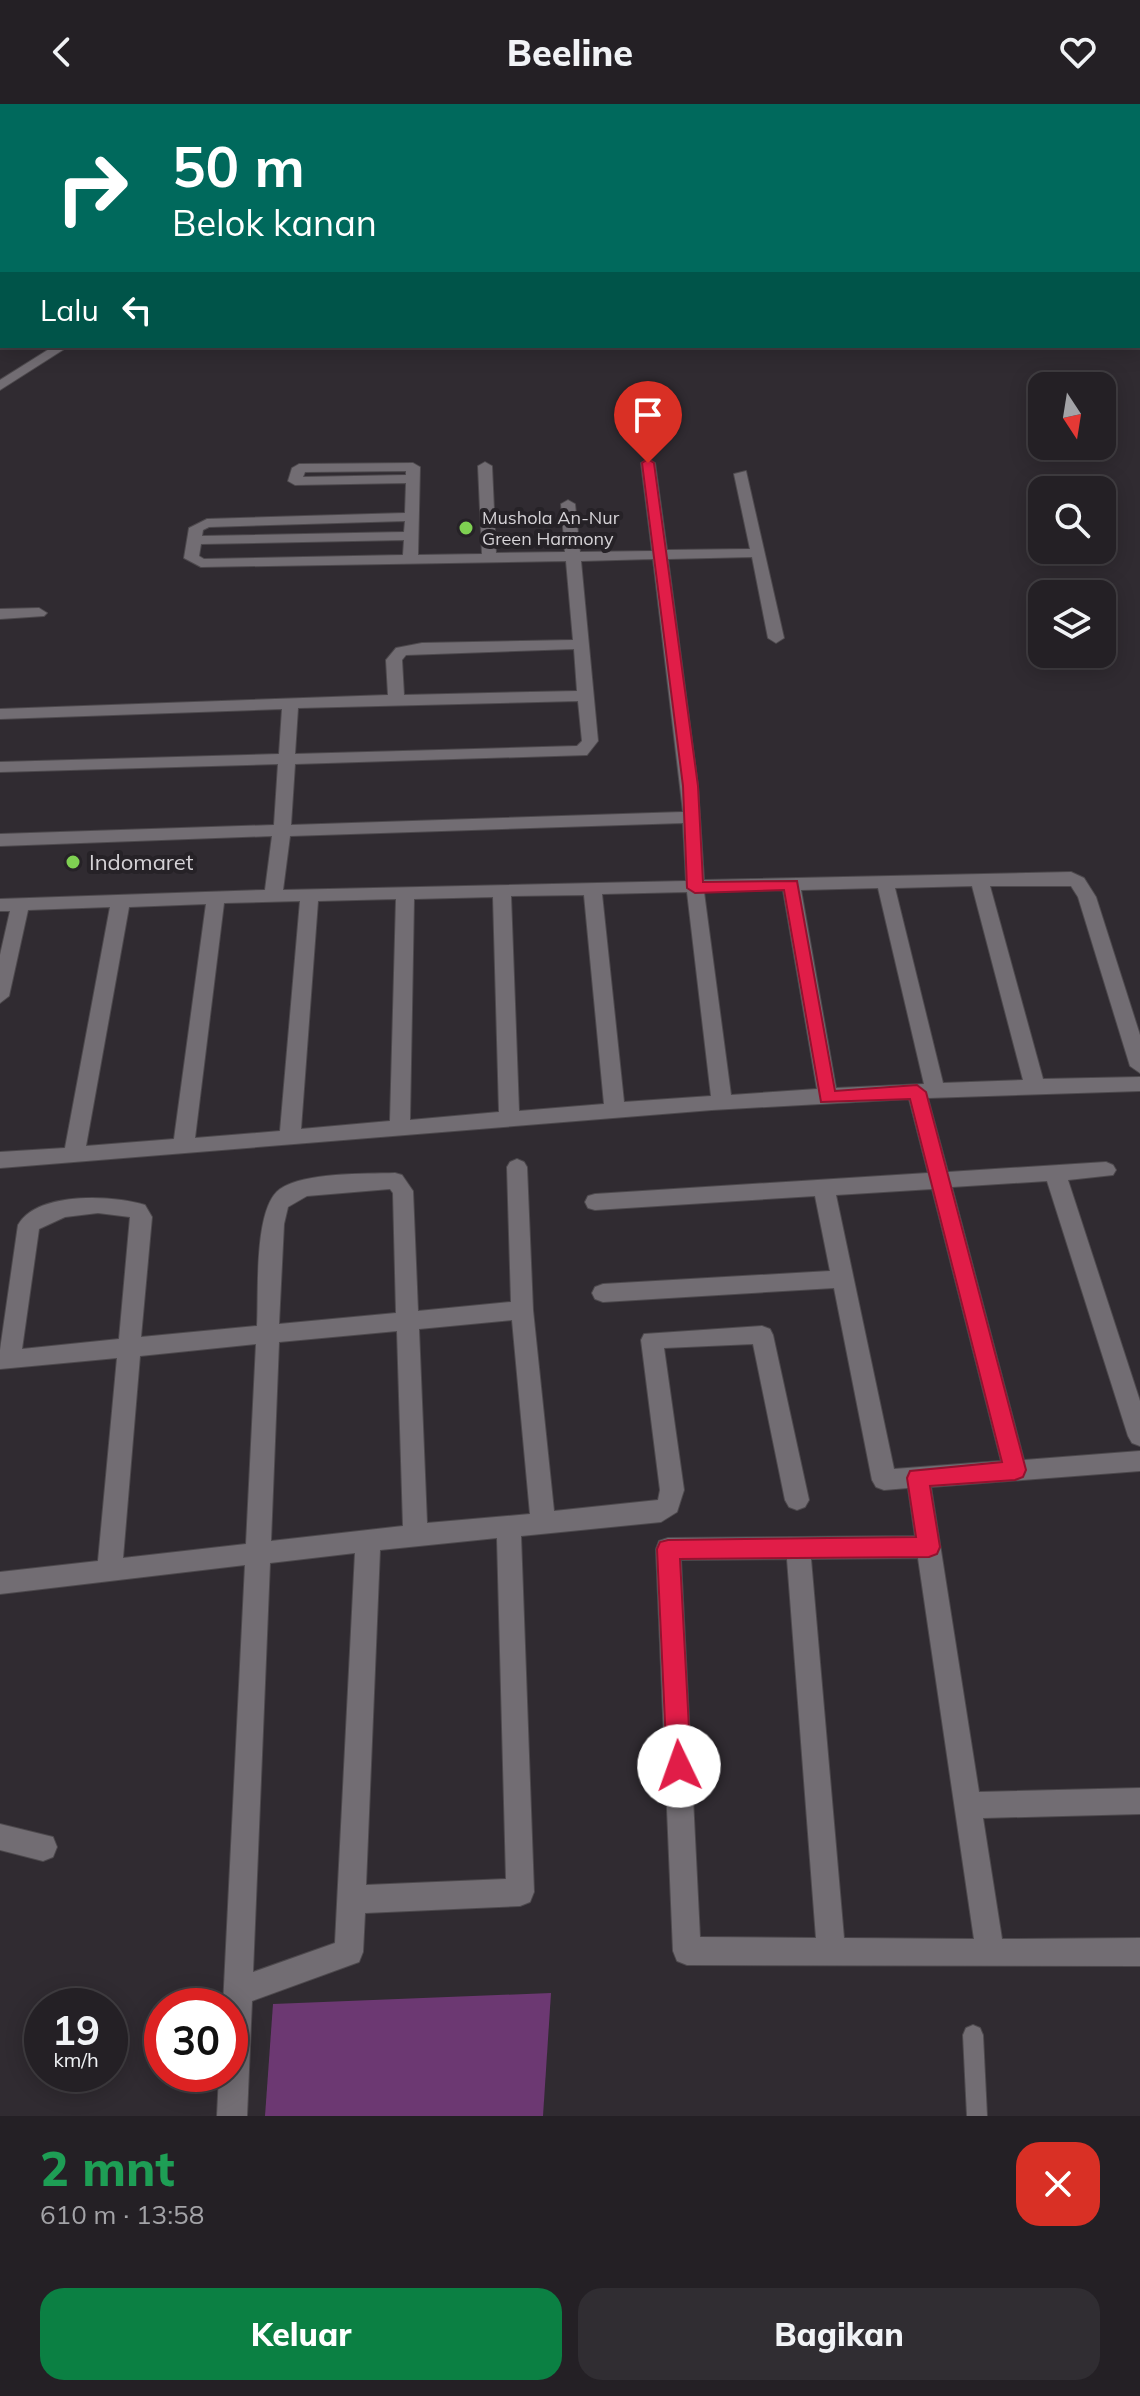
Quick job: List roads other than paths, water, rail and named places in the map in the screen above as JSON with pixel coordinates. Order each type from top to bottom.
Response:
[{"type":"street","points":[[0,386],[60,348]]},
{"type":"street","points":[[648,463],[692,817],[695,888],[722,1103]]},
{"type":"street","points":[[485,466],[489,558]]},
{"type":"street","points":[[410,559],[410,536],[412,517],[413,479],[413,467],[299,468],[295,481],[413,479]]},
{"type":"street","points":[[741,474],[776,638]]},
{"type":"street","points":[[0,767],[581,751],[589,745],[568,504]]},
{"type":"street","points":[[412,517],[207,523],[196,528],[191,558],[197,563],[758,553]]},
{"type":"street","points":[[193,540],[410,536]]},
{"type":"street","points":[[0,614],[39,613]]},
{"type":"street","points":[[396,700],[394,660],[401,651],[580,644]]},
{"type":"street","points":[[0,714],[585,696]]},
{"type":"street","points":[[273,896],[282,830],[290,704]]},
{"type":"street","points":[[0,840],[692,817]]},
{"type":"street","points":[[0,905],[121,899],[695,888],[1062,877],[1078,882],[1087,897],[1139,1081],[615,1109],[0,1160]]},
{"type":"street","points":[[979,879],[1035,1086]]},
{"type":"street","points":[[885,882],[940,1180],[1015,1470]]},
{"type":"street","points":[[791,884],[828,1098]]},
{"type":"street","points":[[592,889],[615,1109]]},
{"type":"street","points":[[502,891],[509,1117]]},
{"type":"street","points":[[400,1126],[405,893]]},
{"type":"street","points":[[290,1136],[309,896]]},
{"type":"street","points":[[184,1144],[216,898]]},
{"type":"street","points":[[74,1154],[121,899]]},
{"type":"street","points":[[0,996],[21,903]]},
{"type":"street","points":[[517,1167],[522,1310],[543,1524]]},
{"type":"street","points":[[595,1202],[1106,1170]]},
{"type":"street","points":[[1055,1173],[1140,1436]]},
{"type":"street","points":[[239,1988],[273,1224],[278,1205],[293,1191],[344,1183],[395,1181],[402,1187],[410,1323],[415,1535]]},
{"type":"street","points":[[824,1188],[884,1480],[1140,1461]]},
{"type":"street","points":[[110,1568],[131,1348],[141,1217],[138,1211],[122,1205],[46,1213],[29,1225],[5,1359],[131,1348],[267,1336],[410,1323],[522,1310]]},
{"type":"street","points":[[603,1293],[842,1279]]},
{"type":"street","points":[[0,1583],[368,1540],[661,1512],[669,1505],[671,1473],[652,1340],[762,1335],[797,1500]]},
{"type":"street","points":[[918,1478],[990,1953]]},
{"type":"street","points":[[351,1900],[520,1892],[509,1526]]},
{"type":"street","points":[[247,1988],[349,1952],[368,1540]]},
{"type":"street","points":[[929,1547],[668,1549],[687,1951],[1140,1952]]},
{"type":"street","points":[[798,1548],[831,1952]]},
{"type":"street","points":[[968,1805],[1140,1801]]},
{"type":"street","points":[[0,1837],[43,1847]]},
{"type":"street","points":[[232,2116],[233,2092]]},
{"type":"lane","points":[[973,2035],[977,2116]]},
{"type":"place","name":"Mushola An-Nur Green Harmony","points":[[466,528]]},
{"type":"place","name":"Indomaret","points":[[73,862]]}]
